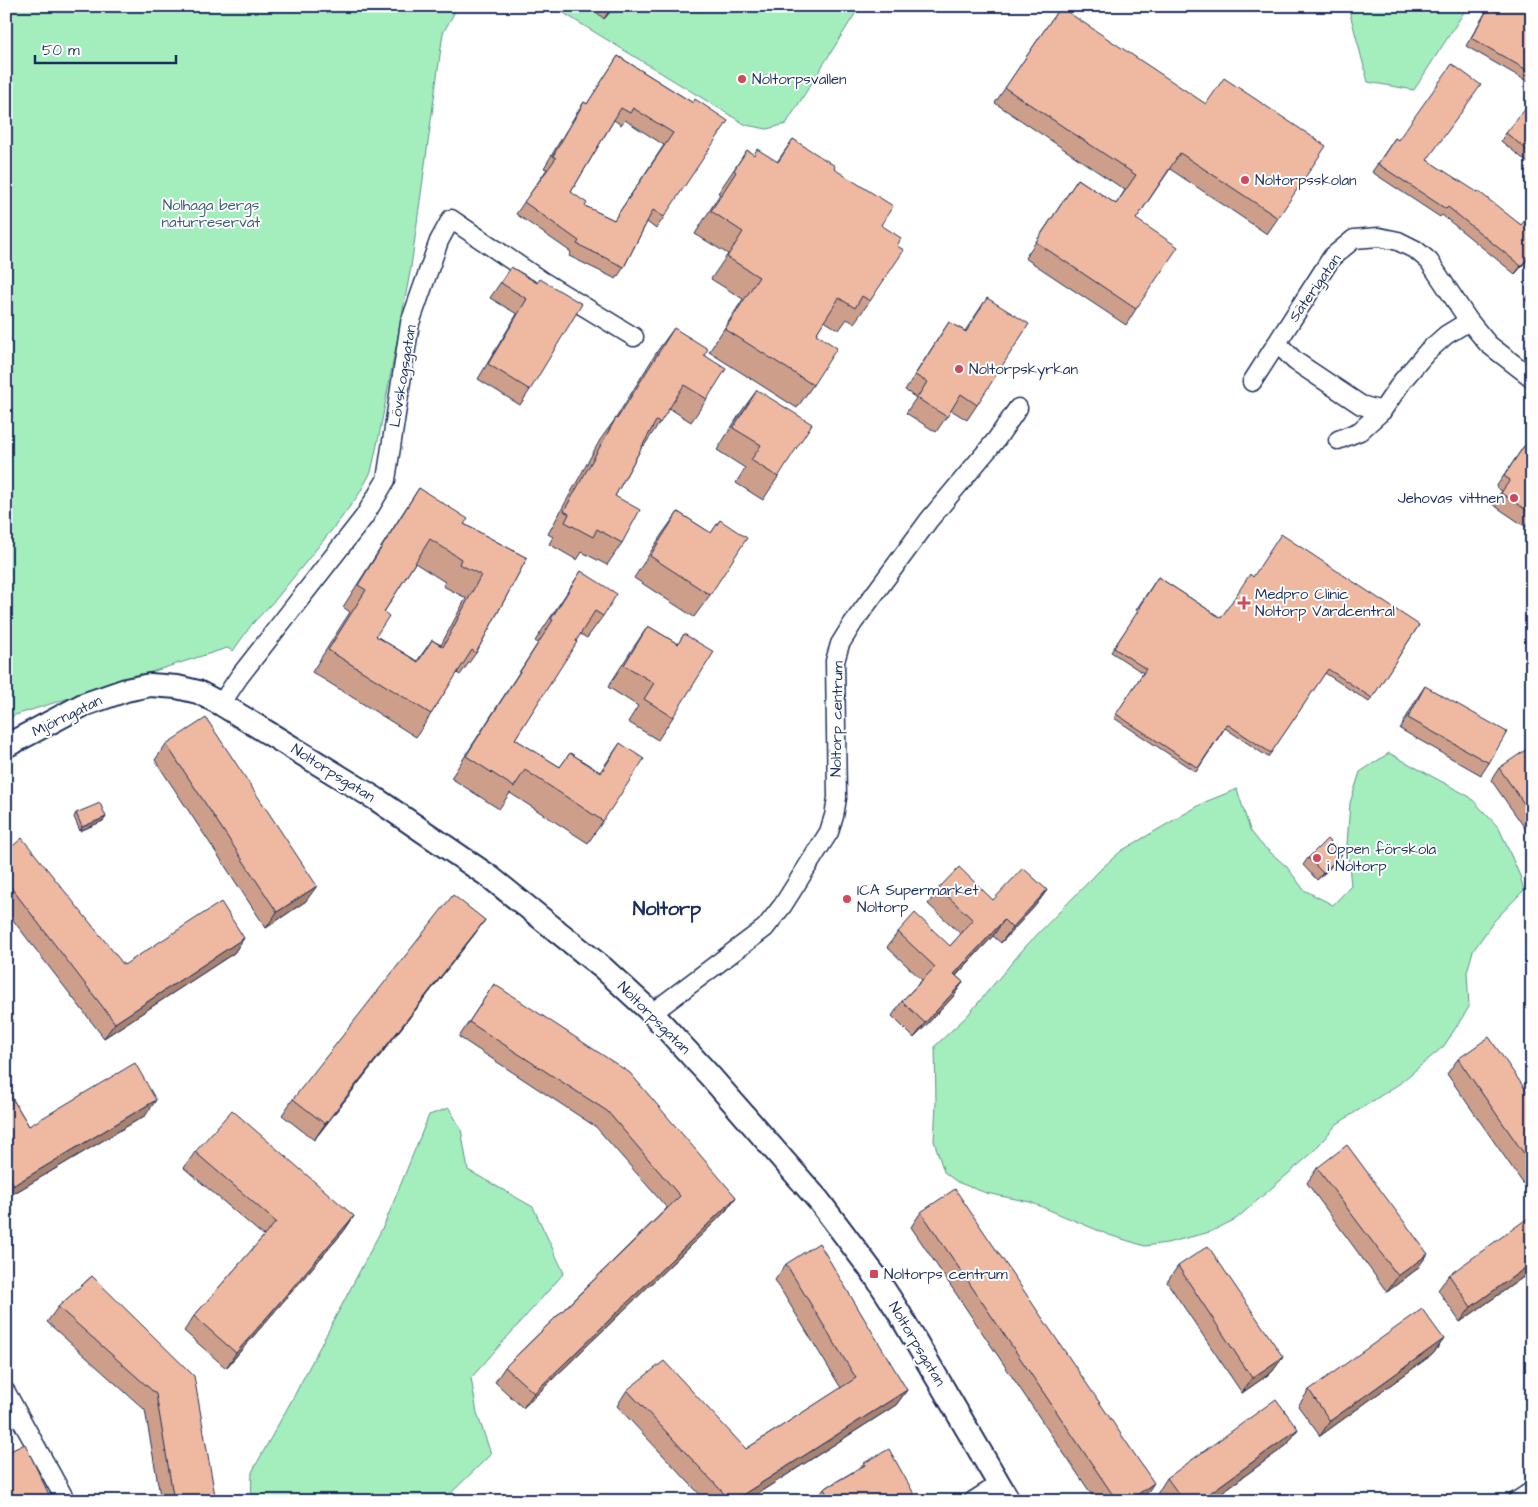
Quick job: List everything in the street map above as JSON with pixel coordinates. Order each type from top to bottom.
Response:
[{"type":"street","name":"Lövskogsgatan","points":[[221,704],[239,677],[364,517],[386,480],[410,323],[439,241],[451,219],[542,281],[634,337]]},
{"type":"street","name":"Säterigatan","points":[[1252,382],[1332,257],[1354,239],[1380,237],[1398,241],[1416,250],[1429,261],[1469,322],[1488,344],[1532,378]]},
{"type":"street","points":[[1338,440],[1360,431],[1382,411],[1403,380],[1427,352],[1446,335],[1469,322]]},
{"type":"street","points":[[1277,343],[1295,361],[1361,405],[1382,411]]},
{"type":"street","name":"Noltorp centrum","points":[[652,1013],[765,928],[783,905],[829,832],[837,798],[835,661],[840,644],[853,623],[929,520],[996,440],[1018,408]]},
{"type":"street","name":"Mjörngatan","points":[[6,746],[83,705],[126,690],[150,685],[160,686]]},
{"type":"street","name":"Noltorpsgatan","points":[[160,686],[177,687],[198,692],[221,704],[376,799],[490,877],[603,968],[652,1013],[710,1076],[819,1201],[874,1274],[898,1311],[1004,1492]]},
{"type":"street","points":[[6,1392],[66,1501]]},
{"type":"street","points":[[1517,1501],[1532,1491]]},
{"type":"street","points":[[973,1501],[1004,1492]]},
{"type":"green space","name":"Nolhaga bergs naturreservat","points":[[6,6],[458,6],[443,33],[411,267],[371,472],[359,494],[276,599],[252,624],[233,651],[227,648],[6,718]]},
{"type":"green space","name":"Noltorpsvallen","points":[[552,6],[860,6],[786,124],[767,129],[746,125]]},
{"type":"green space","points":[[1348,6],[1468,6],[1414,90],[1368,82]]},
{"type":"green space","points":[[1389,753],[1470,797],[1499,828],[1520,876],[1524,890],[1494,921],[1473,951],[1467,972],[1469,1007],[1444,1046],[1399,1084],[1337,1124],[1311,1154],[1236,1219],[1210,1232],[1167,1243],[1145,1246],[1109,1235],[1030,1202],[986,1193],[957,1182],[944,1172],[934,1141],[936,1103],[935,1046],[967,1016],[1026,946],[1102,868],[1121,851],[1205,802],[1237,789],[1250,830],[1261,844],[1287,867],[1304,890],[1333,905],[1351,886],[1347,844],[1350,803],[1360,772]]},
{"type":"green space","points":[[449,1108],[461,1129],[468,1170],[533,1207],[564,1273],[471,1378],[477,1413],[491,1454],[443,1501],[251,1501],[252,1472],[385,1223],[429,1115]]},
{"type":"building","points":[[1502,6],[1532,6],[1532,22],[1527,29],[1532,31],[1532,73],[1471,38],[1489,7],[1498,12]]},
{"type":"building","name":"Noltorpsskolan","points":[[1060,7],[1206,104],[1224,78],[1326,146],[1278,218],[1180,153],[1136,219],[1178,247],[1136,309],[1036,242],[1078,179],[1116,204],[1136,175],[1005,88]]},
{"type":"building","points":[[618,56],[693,103],[695,99],[728,121],[664,217],[653,210],[624,267],[577,244],[579,241],[524,202],[556,158],[553,156],[584,102],[587,104]],"holes":[[[621,108],[630,113],[633,108],[673,133],[614,220],[585,206],[587,203],[571,192]]]},
{"type":"building","points":[[1452,64],[1481,85],[1427,160],[1478,191],[1521,225],[1532,212],[1532,253],[1521,266],[1448,207],[1446,209],[1378,164],[1395,138],[1398,140]]},
{"type":"building","points":[[1527,107],[1532,111],[1532,154],[1506,133]]},
{"type":"building","points":[[793,139],[835,166],[834,169],[893,206],[881,225],[901,238],[897,246],[904,250],[870,301],[862,296],[855,308],[839,298],[816,334],[837,348],[813,385],[725,329],[759,277],[727,257],[743,232],[711,211],[736,172],[734,170],[747,150],[754,155],[757,149],[778,162]]},
{"type":"building","points":[[511,267],[537,283],[540,279],[582,304],[530,390],[488,364],[527,299],[501,283]]},
{"type":"building","name":"Noltorpskyrkan","points":[[987,298],[1029,324],[977,405],[961,394],[947,417],[917,398],[927,382],[915,375],[949,322],[966,332]]},
{"type":"building","points":[[674,328],[708,349],[704,355],[726,369],[707,399],[684,385],[660,423],[656,421],[615,496],[640,510],[622,543],[597,529],[593,537],[565,522],[569,514],[564,511],[616,418]]},
{"type":"building","points":[[757,390],[812,424],[778,477],[751,460],[761,445],[733,428]]},
{"type":"building","name":"Jehovas vittnen","points":[[1524,446],[1532,451],[1532,514],[1501,493],[1510,480],[1504,476]]},
{"type":"building","points":[[419,488],[468,519],[464,524],[527,558],[476,653],[472,650],[431,714],[328,650],[366,590],[358,585]],"holes":[[[430,539],[461,559],[459,564],[481,575],[443,647],[432,640],[418,662],[376,636],[389,616],[384,612]]]},
{"type":"building","points":[[678,512],[711,533],[720,520],[747,538],[710,595],[650,556]]},
{"type":"building","points":[[1281,534],[1419,625],[1372,698],[1328,669],[1271,753],[1227,724],[1198,768],[1116,714],[1146,669],[1114,648],[1158,577],[1221,618],[1250,574],[1253,577]]},
{"type":"building","points":[[581,571],[617,594],[603,616],[595,611],[515,739],[560,767],[570,753],[601,773],[620,743],[644,759],[603,821],[525,770],[514,787],[466,756],[553,620],[551,619]]},
{"type":"building","points":[[648,626],[678,644],[684,634],[714,652],[673,717],[644,699],[654,683],[624,665]]},
{"type":"building","points":[[1425,686],[1507,732],[1489,763],[1408,718]]},
{"type":"building","points":[[206,718],[317,886],[277,912],[166,744]]},
{"type":"building","points":[[1527,749],[1532,757],[1532,815],[1499,768]]},
{"type":"building","points":[[100,803],[106,817],[82,827],[76,813]]},
{"type":"building","points":[[22,838],[124,965],[221,902],[244,938],[115,1023],[6,881],[6,852]]},
{"type":"building","points":[[1327,839],[1342,854],[1323,873],[1308,858]]},
{"type":"building","points":[[959,867],[993,900],[1023,868],[1047,890],[1012,928],[1004,920],[954,974],[963,982],[925,1023],[902,1001],[935,967],[898,932],[915,913],[950,946],[973,920],[939,888]]},
{"type":"building","points":[[453,895],[485,920],[325,1124],[293,1099]]},
{"type":"building","points":[[494,984],[630,1073],[736,1197],[534,1393],[505,1367],[680,1196],[607,1111],[469,1022]]},
{"type":"building","points":[[1489,1037],[1532,1099],[1532,1165],[1458,1059]]},
{"type":"building","points":[[135,1063],[156,1100],[14,1185],[6,1172],[6,1088],[29,1126]]},
{"type":"building","points":[[232,1110],[354,1216],[236,1353],[194,1316],[276,1222],[195,1152]]},
{"type":"building","points":[[1347,1145],[1428,1254],[1398,1276],[1317,1168]]},
{"type":"building","points":[[955,1189],[1154,1483],[1128,1501],[1117,1501],[921,1212]]},
{"type":"building","points":[[1532,1215],[1532,1263],[1471,1307],[1449,1275]]},
{"type":"building","points":[[819,1243],[907,1390],[731,1501],[627,1390],[664,1361],[746,1449],[856,1378],[786,1264]]},
{"type":"building","points":[[1208,1246],[1283,1357],[1252,1378],[1178,1266]]},
{"type":"building","points":[[92,1276],[194,1376],[216,1501],[174,1501],[156,1394],[58,1307]]},
{"type":"building","points":[[1422,1309],[1444,1339],[1330,1421],[1309,1390]]},
{"type":"building","points":[[1276,1399],[1298,1429],[1199,1501],[1184,1501],[1167,1478]]},
{"type":"building","points":[[25,1444],[52,1501],[10,1501],[6,1493],[6,1453]]},
{"type":"building","points":[[889,1449],[918,1501],[831,1501],[824,1489]]},
{"type":"place","name":"Noltorpsvallen","points":[[742,79]]},
{"type":"place","name":"Noltorpsskolan","points":[[1245,180]]},
{"type":"place","name":"Noltorpskyrkan","points":[[959,369]]},
{"type":"place","name":"Jehovas vittnen","points":[[1514,498]]},
{"type":"place","name":"Medpro Clinic Noltorp Vårdcentral","points":[[1244,603]]},
{"type":"place","name":"Öppen förskola i Noltorp","points":[[1317,858]]},
{"type":"place","name":"ICA Supermarket Noltorp","points":[[847,899]]},
{"type":"place","name":"Noltorps centrum","points":[[874,1274]]},
{"type":"district","name":"Noltorp","points":[[667,909]]}]
